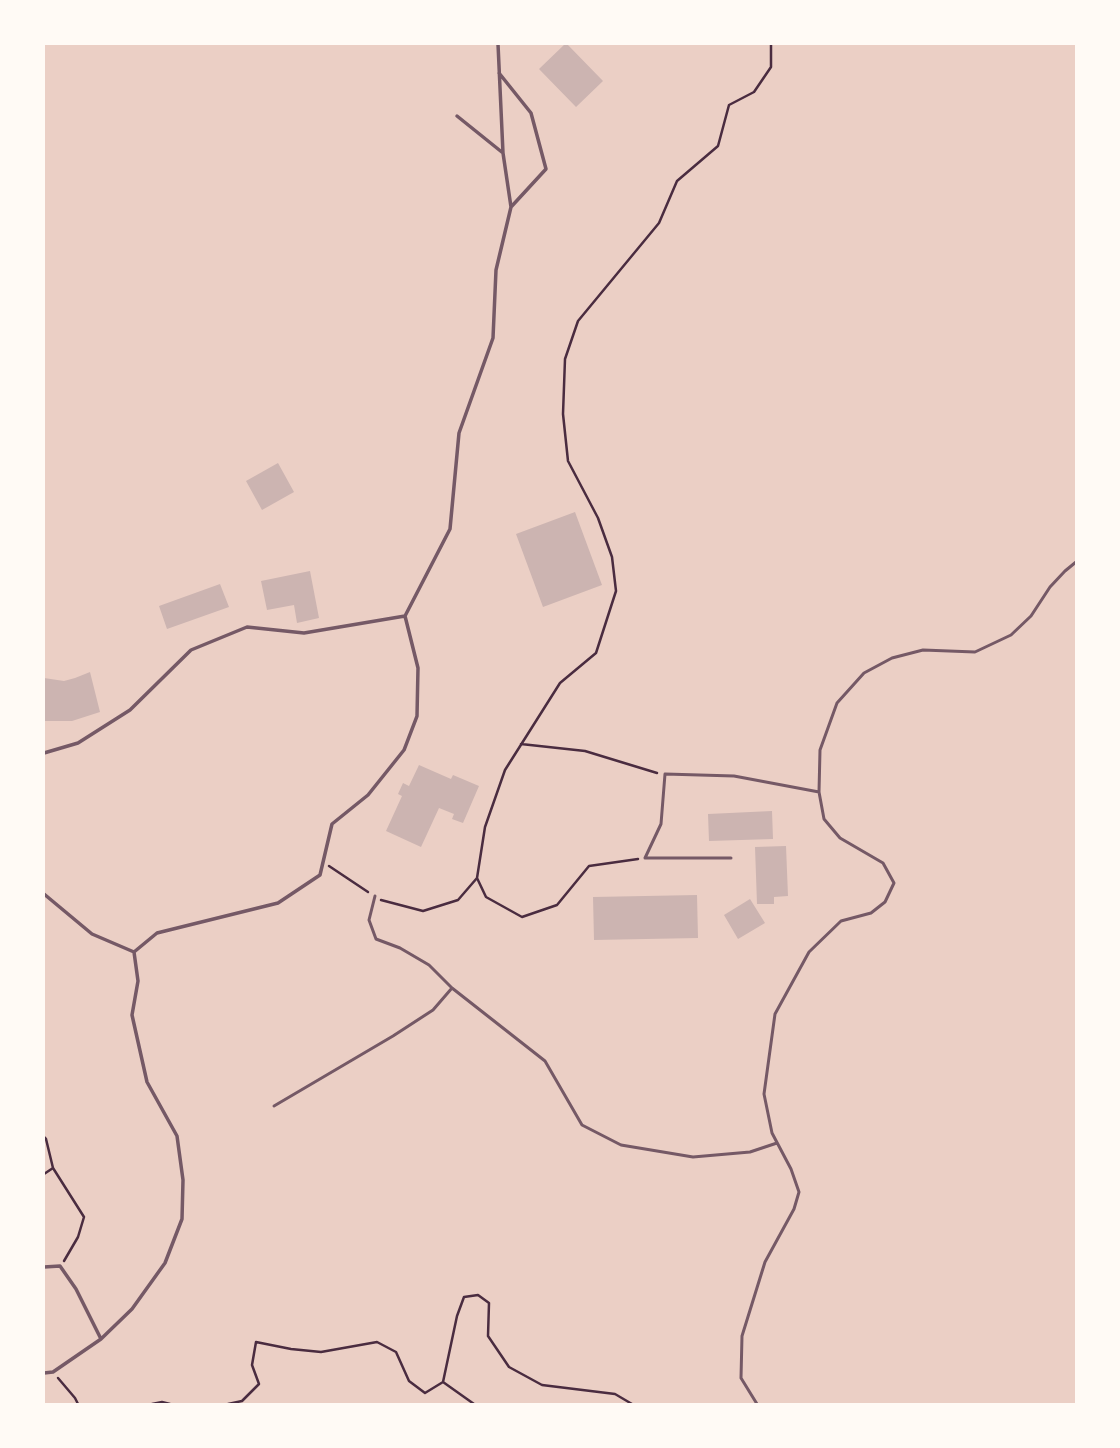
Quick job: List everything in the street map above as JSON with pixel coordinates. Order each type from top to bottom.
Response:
[{"type":"street","points":[[134,952],[157,933],[278,903],[320,875],[332,824],[368,795],[404,750],[417,716],[418,668],[404,616],[450,529],[459,433],[493,338],[496,270],[511,207],[503,153],[498,44]]},
{"type":"street","points":[[499,73],[531,113],[546,169],[511,207]]},
{"type":"street","points":[[457,116],[503,153]]},
{"type":"street","points":[[44,753],[78,743],[130,710],[191,650],[247,627],[304,633],[404,616]]},
{"type":"street","points":[[44,894],[92,934],[134,952]]},
{"type":"street","points":[[44,1373],[53,1372],[101,1339],[132,1309],[165,1263],[182,1219],[183,1180],[177,1136],[147,1082],[132,1015],[138,981],[134,952]]},
{"type":"street","points":[[44,1267],[60,1266],[76,1289],[101,1339]]},
{"type":"lane","points":[[757,1404],[741,1378],[742,1336],[765,1262],[794,1209],[799,1192],[791,1170],[772,1134],[764,1094],[775,1014],[810,952],[841,921],[872,913],[885,902],[894,883],[883,863],[840,838],[824,819],[819,792],[820,750],[836,703],[864,673],[892,658],[923,650],[975,652],[1011,635],[1031,616],[1050,587],[1076,562]]},
{"type":"lane","points":[[731,858],[645,858],[661,824],[665,774],[734,776],[819,792]]},
{"type":"lane","points":[[375,896],[369,920],[376,939],[400,948],[429,965],[452,988],[545,1061],[582,1125],[621,1145],[693,1157],[750,1152],[777,1143]]},
{"type":"lane","points":[[274,1106],[393,1036],[433,1010],[452,988]]},
{"type":"path","points":[[323,862],[382,901],[423,911],[458,900],[477,878],[485,827],[505,770],[560,683],[596,653],[616,591],[612,557],[600,525],[568,461],[562,414],[565,359],[578,321],[659,223],[677,181],[718,146],[729,105],[754,92],[771,67],[771,44]]},
{"type":"path","points":[[521,744],[585,751],[665,774]]},
{"type":"path","points":[[477,878],[486,897],[522,917],[557,905],[589,866],[645,858]]},
{"type":"path","points":[[44,1137],[46,1139],[53,1168],[84,1217],[78,1237],[60,1266]]},
{"type":"path","points":[[44,1174],[53,1168]]},
{"type":"path","points":[[228,1404],[242,1401],[259,1384],[252,1365],[256,1342],[292,1349],[321,1352],[377,1342],[396,1352],[409,1381],[425,1393],[443,1382],[458,1316],[464,1297],[478,1295],[489,1303],[488,1336],[509,1366],[542,1385],[615,1394],[632,1404]]},
{"type":"path","points":[[53,1372],[75,1398],[78,1404]]},
{"type":"path","points":[[443,1382],[474,1404]]},
{"type":"path","points":[[152,1404],[162,1402],[170,1404]]},
{"type":"shaded area","points":[[44,44],[1076,44],[1076,1404],[44,1404]]},
{"type":"building","points":[[565,44],[567,44],[603,81],[576,107],[539,69]]},
{"type":"building","points":[[278,463],[294,492],[262,510],[246,481]]},
{"type":"building","points":[[575,512],[602,585],[543,607],[516,534]]},
{"type":"building","points":[[310,571],[319,618],[297,623],[294,605],[267,610],[261,581]]},
{"type":"building","points":[[220,584],[229,607],[167,629],[159,606]]},
{"type":"building","points":[[90,672],[100,712],[72,721],[44,721],[44,678],[64,681]]},
{"type":"building","points":[[419,765],[451,779],[453,775],[479,786],[463,823],[452,819],[454,814],[439,808],[421,847],[386,831],[402,796],[398,794],[403,783],[409,786]]},
{"type":"building","points":[[772,811],[773,839],[709,841],[708,814]]},
{"type":"building","points":[[786,846],[788,896],[774,897],[774,904],[757,904],[755,847]]},
{"type":"building","points":[[697,895],[698,938],[594,940],[593,897]]},
{"type":"building","points":[[750,899],[765,923],[738,939],[724,915]]}]
